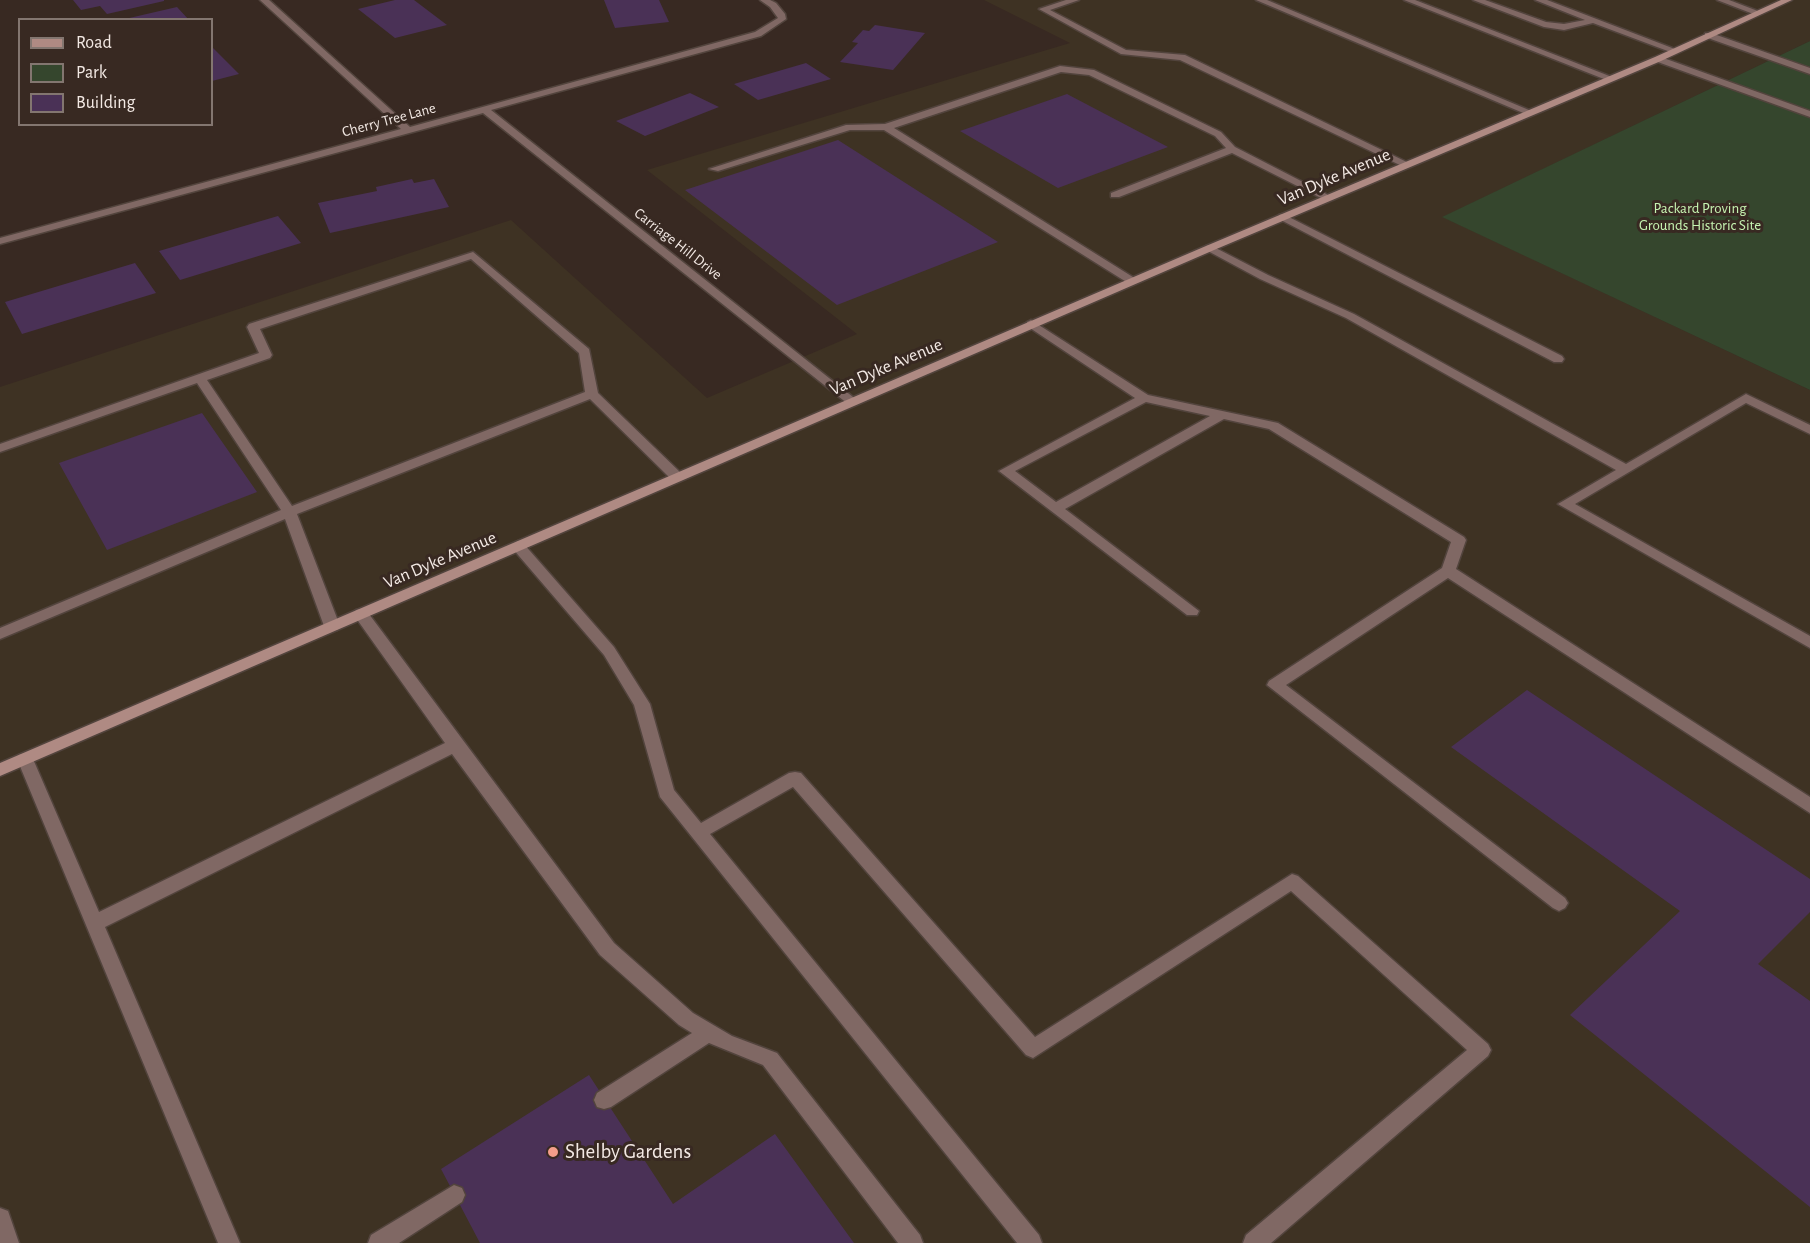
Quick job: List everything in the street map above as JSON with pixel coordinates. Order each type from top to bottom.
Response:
[{"type":"main road","name":"Van Dyke Avenue","points":[[0,770],[1031,324],[1612,79],[1788,0]]},
{"type":"street","points":[[264,0],[408,130]]},
{"type":"street","name":"Cherry Tree Lane","points":[[0,241],[758,34],[782,19],[781,14],[773,5],[764,0]]},
{"type":"street","points":[[1075,0],[1043,9],[1124,52],[1182,57],[1408,165]]},
{"type":"street","points":[[1260,0],[1531,113]]},
{"type":"street","points":[[1408,0],[1612,79]]},
{"type":"street","points":[[1478,0],[1544,24],[1564,27],[1592,20]]},
{"type":"street","points":[[1539,0],[1676,51]]},
{"type":"street","points":[[1721,0],[1759,13]]},
{"type":"street","points":[[1708,35],[1810,70]]},
{"type":"street","points":[[1658,59],[1810,114]]},
{"type":"street","points":[[714,169],[849,127],[886,127],[1060,69],[1091,72],[1218,134],[1232,149],[1329,198]]},
{"type":"street","name":"Carriage Hill Drive","points":[[484,109],[852,401]]},
{"type":"street","points":[[886,127],[1132,281]]},
{"type":"street","points":[[1114,195],[1232,149]]},
{"type":"street","points":[[1283,217],[1558,359]]},
{"type":"street","points":[[1210,248],[1264,277],[1350,316],[1626,470]]},
{"type":"street","points":[[0,448],[266,355],[253,327],[474,255],[585,352],[592,394],[678,477]]},
{"type":"street","points":[[1031,324],[1144,398],[1273,426],[1459,540],[1448,571],[1275,685],[1559,903]]},
{"type":"street","points":[[200,378],[289,512],[332,626]]},
{"type":"street","points":[[0,634],[289,512],[592,394]]},
{"type":"street","points":[[1144,398],[1006,471],[1192,611]]},
{"type":"street","points":[[1810,430],[1746,398],[1565,504],[1810,643]]},
{"type":"street","points":[[1056,508],[1222,415]]},
{"type":"street","points":[[518,546],[614,660],[642,704],[666,792],[1031,1243]]},
{"type":"street","points":[[1448,571],[1810,806]]},
{"type":"street","points":[[361,614],[454,745],[607,949],[686,1018],[725,1042],[770,1059],[912,1243]]},
{"type":"street","points":[[95,923],[454,745]]},
{"type":"street","points":[[25,759],[229,1243]]},
{"type":"street","points":[[698,833],[795,778],[1033,1049],[1292,881],[1481,1050],[1254,1243]]},
{"type":"street","points":[[604,1100],[709,1032]]},
{"type":"street","points":[[379,1243],[454,1195]]},
{"type":"street","points":[[0,1219],[8,1243]]},
{"type":"shaded area","points":[[984,0],[1810,0],[1810,41],[1443,217],[1810,390],[1810,1243],[0,1243],[0,387],[511,220],[707,398],[857,334],[647,170],[1070,43]]},
{"type":"green space","name":"Packard Proving Grounds Historic Site","points":[[1810,41],[1810,390],[1442,217]]},
{"type":"building","points":[[73,0],[164,1],[107,14],[100,6],[81,10]]},
{"type":"building","points":[[395,0],[414,0],[447,25],[395,38],[358,9]]},
{"type":"building","points":[[604,0],[659,0],[669,22],[615,28]]},
{"type":"building","points":[[177,7],[187,18],[129,18]]},
{"type":"building","points":[[875,25],[925,33],[893,70],[840,62],[858,43],[852,42],[863,30],[869,31]]},
{"type":"building","points":[[213,48],[239,74],[213,81]]},
{"type":"building","points":[[806,63],[831,79],[758,100],[734,84]]},
{"type":"building","points":[[690,93],[719,107],[645,136],[616,121]]},
{"type":"building","points":[[1067,94],[1168,147],[1058,188],[960,131]]},
{"type":"building","points":[[838,140],[998,242],[837,305],[685,190]]},
{"type":"building","points":[[412,179],[414,183],[434,179],[449,207],[330,233],[318,203],[377,191],[376,187]]},
{"type":"building","points":[[278,216],[301,243],[180,280],[159,251]]},
{"type":"building","points":[[135,263],[156,293],[22,334],[5,302]]},
{"type":"building","points":[[202,413],[257,492],[107,550],[59,463]]},
{"type":"building","points":[[1527,690],[1810,879],[1810,912],[1758,964],[1810,1001],[1810,1207],[1570,1015],[1680,911],[1451,747]]},
{"type":"building","name":"Shelby Gardens","points":[[589,1075],[673,1204],[775,1134],[854,1243],[480,1243],[441,1169]]},
{"type":"place","name":"Shelby Gardens","points":[[553,1152]]}]
